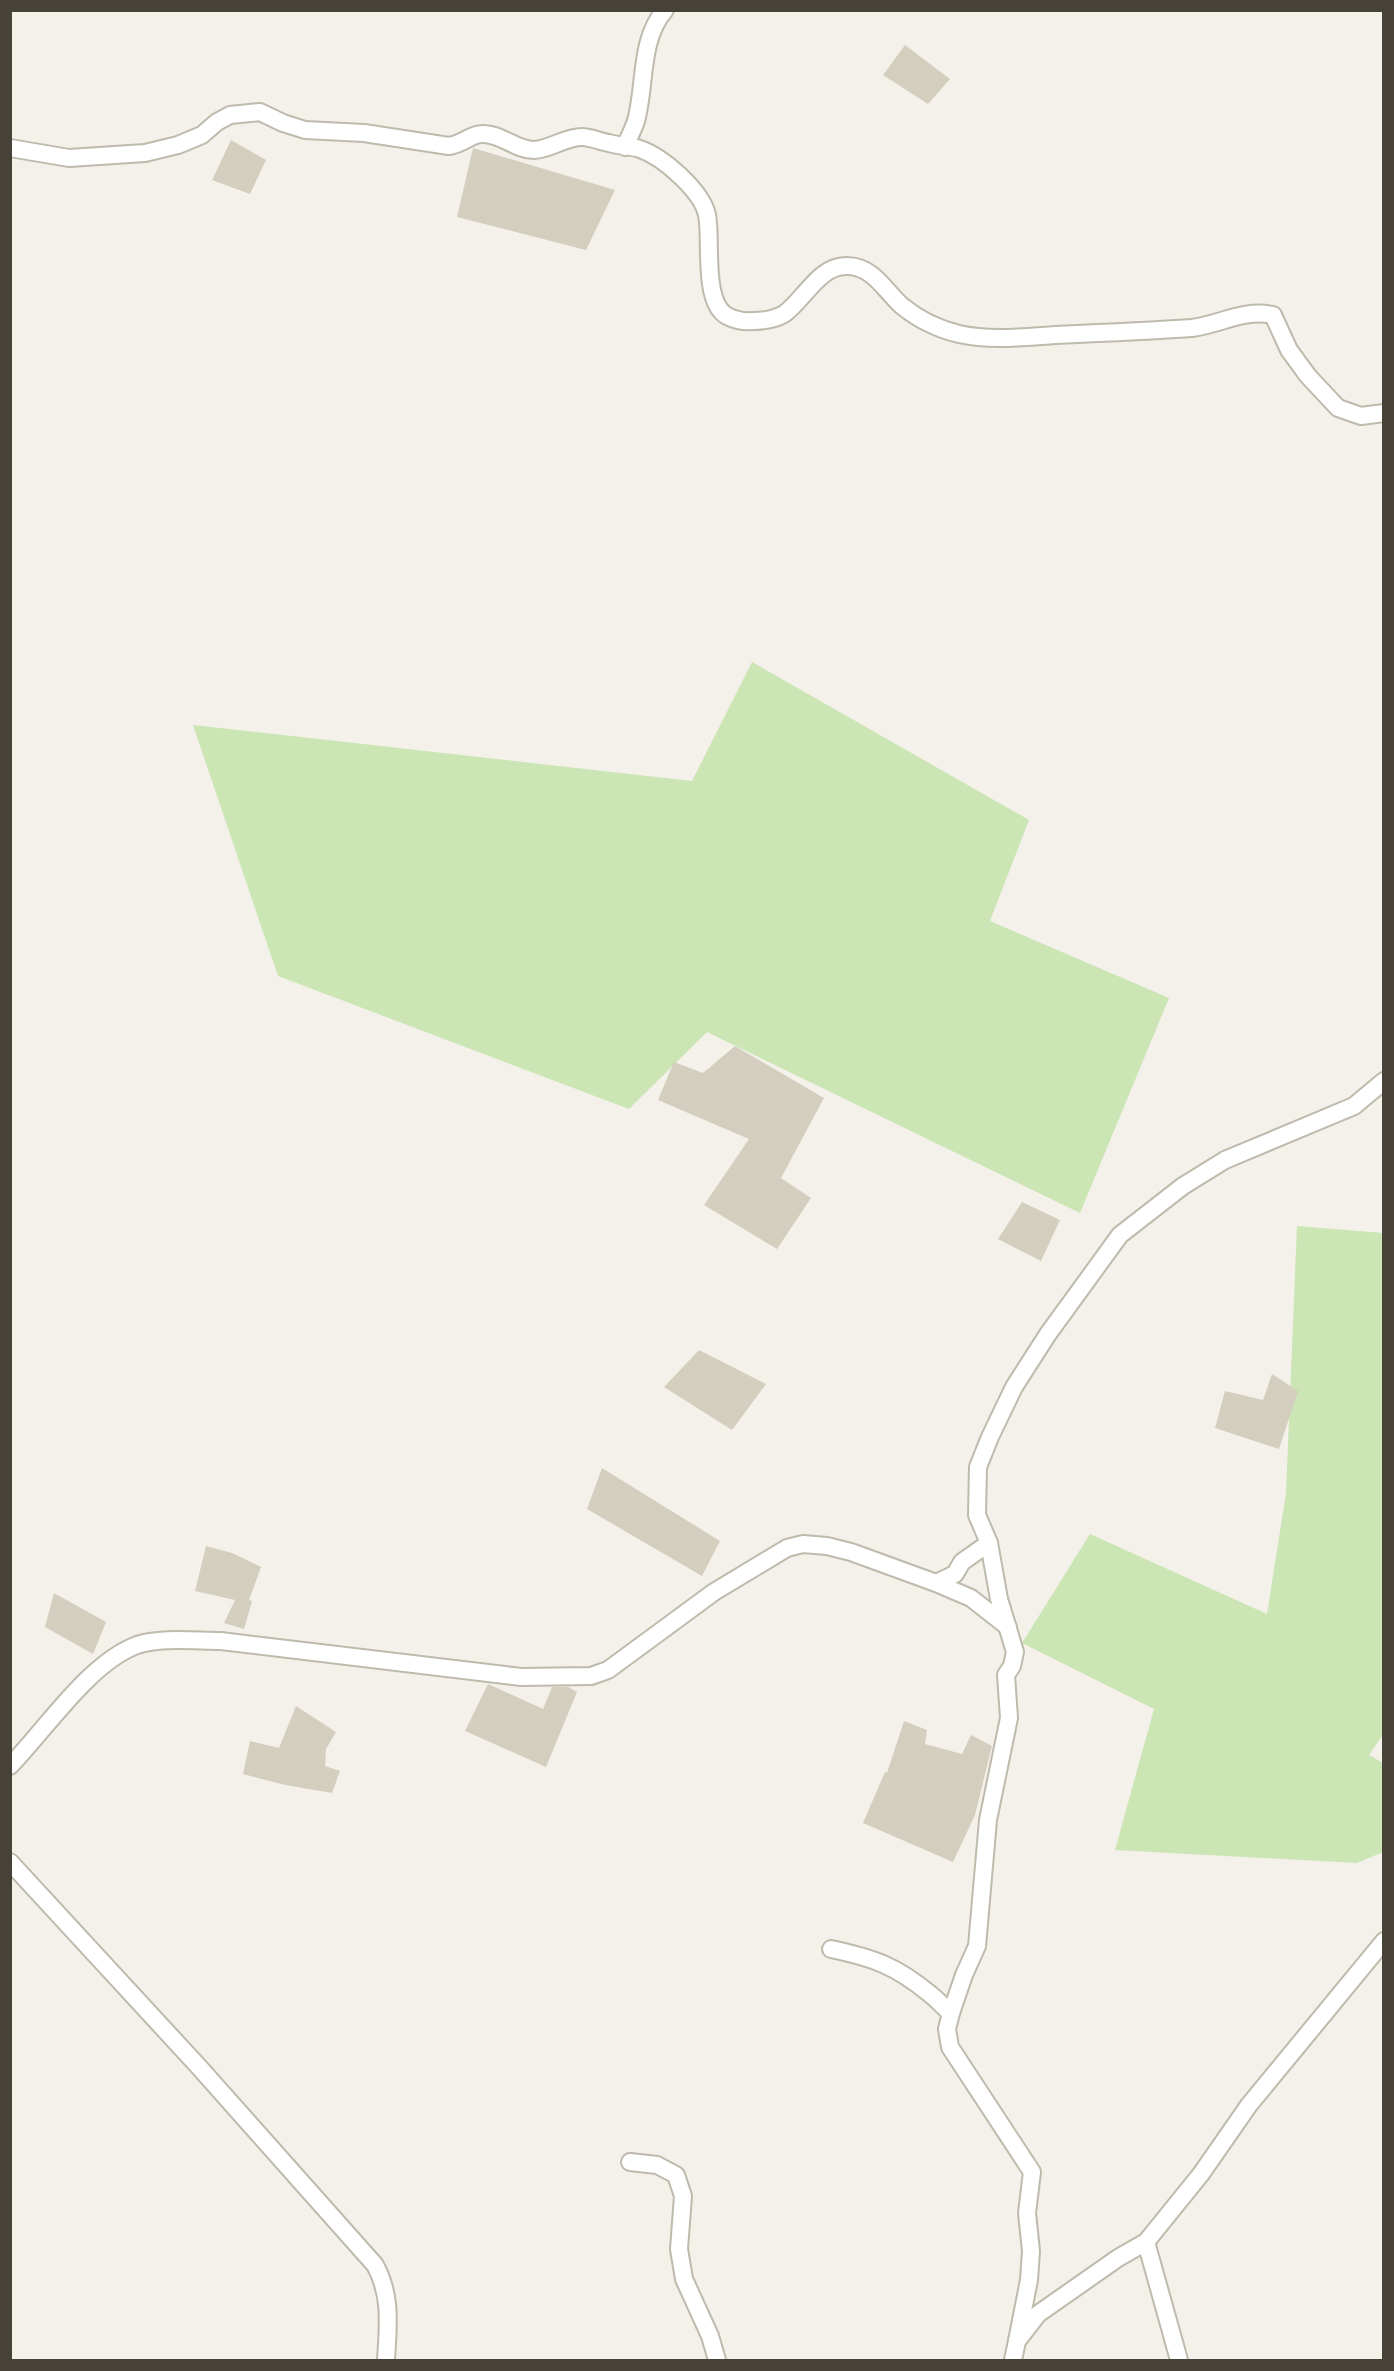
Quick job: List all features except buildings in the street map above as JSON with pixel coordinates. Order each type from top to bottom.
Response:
[{"type":"street","points":[[625,147],[636,121],[649,42],[656,22],[665,10]]},
{"type":"street","points":[[10,148],[69,158],[146,153],[178,145],[202,135],[217,122],[230,115],[260,112],[283,123],[305,129],[364,133],[449,146],[461,144],[480,134],[491,135],[524,149],[546,148],[559,141],[582,137],[639,149],[657,157],[682,178],[699,198],[707,215],[708,256],[716,304],[724,314],[744,322],[764,321],[782,315],[798,302],[813,284],[831,271],[847,265],[862,269],[876,277],[902,305],[926,322],[959,334],[1004,338],[1192,328],[1220,323],[1240,314],[1259,312],[1273,315],[1289,350],[1308,376],[1338,408],[1360,416],[1383,413]]},
{"type":"street","points":[[1013,2361],[1029,2280],[1031,2251],[1028,2213],[1032,2172],[950,2047],[947,2029],[964,1975],[977,1946],[988,1820],[1009,1718],[1006,1676],[1012,1666],[1015,1652],[999,1599],[989,1543],[977,1515],[978,1467],[1014,1387],[1048,1334],[1120,1235],[1183,1186],[1225,1160],[1354,1106],[1383,1081]]},
{"type":"street","points":[[936,1583],[955,1574],[962,1562],[989,1543]]},
{"type":"street","points":[[10,1766],[89,1677],[117,1656],[139,1644],[221,1641],[521,1677],[591,1676],[608,1670],[714,1592],[787,1548],[803,1544],[827,1546],[851,1552],[936,1583],[971,1598],[1009,1627]]},
{"type":"street","points":[[10,1862],[199,2067],[375,2265],[383,2281],[389,2314],[386,2361]]},
{"type":"street","points":[[1017,2341],[1038,2314],[1118,2258],[1146,2242],[1200,2174],[1249,2105],[1383,1941]]},
{"type":"street","points":[[831,1949],[867,1956],[890,1965],[932,1995],[951,2013]]},
{"type":"street","points":[[630,2162],[657,2165],[676,2175],[683,2196],[680,2249],[684,2279],[711,2336],[717,2361]]},
{"type":"street","points":[[1146,2242],[1179,2361]]},
{"type":"green space","points":[[752,662],[1029,820],[990,921],[1169,998],[1080,1213],[707,1032],[629,1109],[278,976],[193,725],[692,781]]},
{"type":"green space","points":[[1297,1226],[1383,1233],[1384,1733],[1369,1755],[1383,1763],[1383,1852],[1357,1863],[1115,1850],[1154,1709],[1022,1643],[1090,1534],[1267,1614],[1286,1493]]}]
